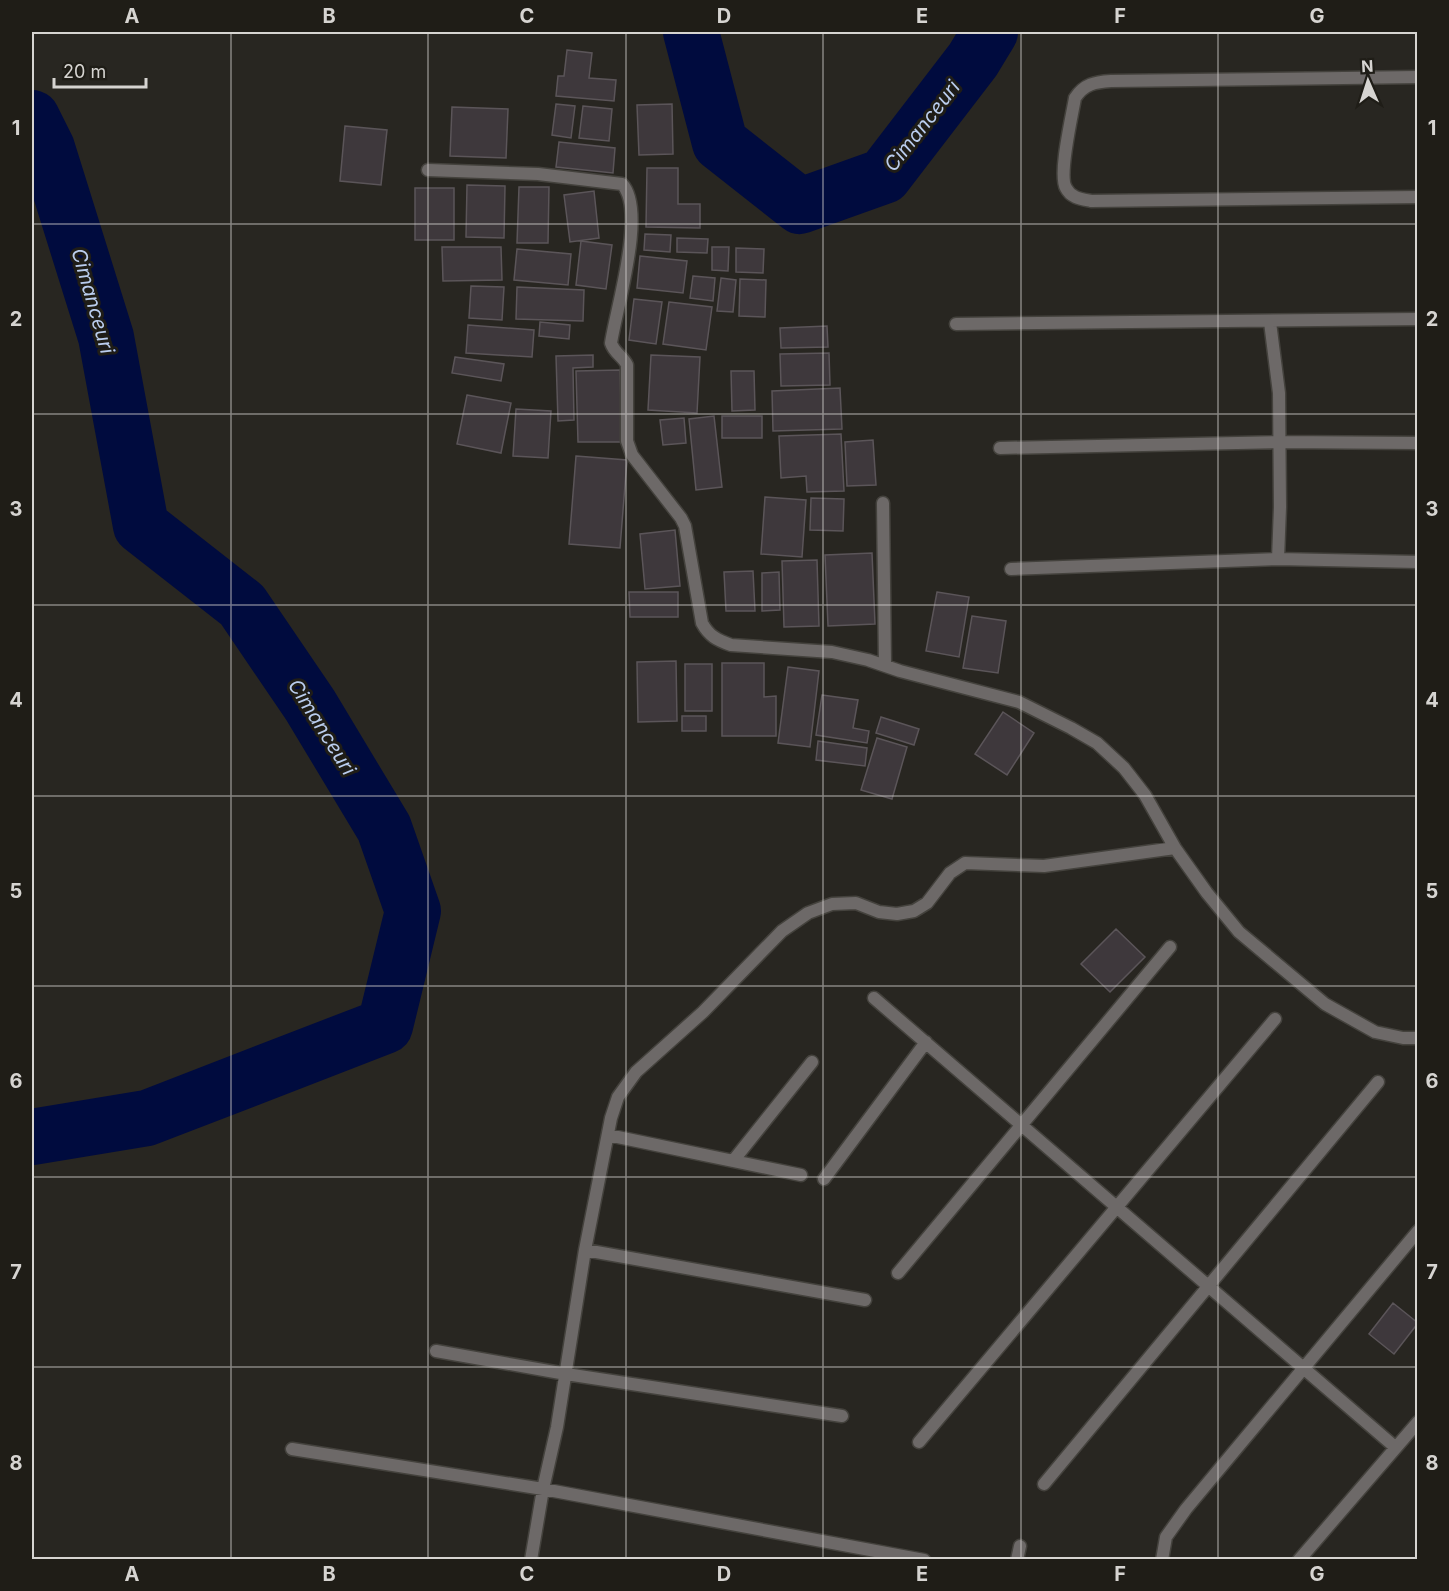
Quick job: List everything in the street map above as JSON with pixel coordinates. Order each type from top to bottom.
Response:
[{"type":"street","points":[[1418,77],[1092,83],[1079,91],[1075,98],[1063,173],[1065,187],[1070,194],[1076,198],[1091,201],[1418,197]]},
{"type":"street","points":[[428,170],[538,174],[622,184],[626,188],[631,202],[630,246],[611,343],[613,350],[624,359],[627,365],[627,441],[639,467],[685,526],[702,623],[708,633],[731,645],[832,652],[1019,702],[1046,714],[1097,743],[1124,768],[1146,795],[1175,849],[1239,932],[1325,1004],[1375,1032],[1403,1038],[1418,1038]]},
{"type":"street","points":[[956,324],[1270,322],[1418,318]]},
{"type":"street","points":[[1270,322],[1279,393],[1278,559]]},
{"type":"street","points":[[1000,448],[1279,442],[1418,442]]},
{"type":"street","points":[[883,503],[885,665]]},
{"type":"street","points":[[1011,569],[1278,559],[1418,562]]},
{"type":"street","points":[[531,1560],[566,1374],[585,1250],[611,1118],[618,1097],[636,1072],[703,1012],[782,931],[808,913],[832,904],[856,903],[879,912],[897,914],[914,911],[927,903],[950,873],[965,863],[1044,866],[1175,849]]},
{"type":"street","points":[[898,1273],[1170,947]]},
{"type":"street","points":[[874,998],[1395,1447]]},
{"type":"street","points":[[919,1442],[1275,1019]]},
{"type":"street","points":[[824,1179],[926,1042]]},
{"type":"street","points":[[733,1161],[812,1062]]},
{"type":"street","points":[[1044,1484],[1378,1082]]},
{"type":"street","points":[[608,1135],[801,1175]]},
{"type":"street","points":[[1162,1560],[1166,1537],[1418,1231]]},
{"type":"street","points":[[585,1250],[865,1300]]},
{"type":"street","points":[[436,1352],[842,1416]]},
{"type":"street","points":[[1299,1560],[1418,1422]]},
{"type":"street","points":[[292,1449],[543,1490],[924,1560]]},
{"type":"street","points":[[1017,1560],[1020,1546]]},
{"type":"building","points":[[567,50],[592,53],[589,78],[616,80],[614,101],[556,96],[558,76],[564,76]]},
{"type":"building","points":[[556,104],[575,106],[571,138],[552,135]]},
{"type":"building","points":[[672,104],[673,154],[639,155],[637,105]]},
{"type":"building","points":[[583,106],[612,109],[609,141],[579,138]]},
{"type":"building","points":[[452,107],[508,109],[506,158],[450,156]]},
{"type":"building","points":[[345,126],[387,130],[381,185],[340,181]]},
{"type":"building","points":[[559,142],[615,148],[613,173],[556,167]]},
{"type":"building","points":[[647,168],[678,168],[678,204],[700,204],[700,228],[646,227]]},
{"type":"building","points":[[467,185],[505,186],[504,238],[466,237]]},
{"type":"building","points":[[519,187],[549,187],[548,243],[517,243]]},
{"type":"building","points":[[415,188],[454,188],[454,240],[415,240]]},
{"type":"building","points":[[594,191],[599,238],[570,242],[564,195]]},
{"type":"building","points":[[645,234],[671,235],[670,252],[644,250]]},
{"type":"building","points":[[677,238],[708,239],[707,253],[677,252]]},
{"type":"building","points":[[581,241],[612,245],[606,289],[576,285]]},
{"type":"building","points":[[442,247],[501,247],[502,280],[443,281]]},
{"type":"building","points":[[712,247],[729,247],[728,271],[712,270]]},
{"type":"building","points":[[736,248],[764,249],[763,273],[736,272]]},
{"type":"building","points":[[517,249],[571,254],[568,285],[514,280]]},
{"type":"building","points":[[640,256],[687,261],[683,293],[637,288]]},
{"type":"building","points":[[693,276],[715,278],[713,301],[690,298]]},
{"type":"building","points":[[721,278],[736,280],[733,312],[717,311]]},
{"type":"building","points":[[740,279],[766,280],[765,317],[739,316]]},
{"type":"building","points":[[471,286],[504,287],[502,320],[469,318]]},
{"type":"building","points":[[517,287],[584,290],[583,321],[516,319]]},
{"type":"building","points":[[634,299],[662,302],[656,344],[629,340]]},
{"type":"building","points":[[669,302],[712,307],[706,350],[663,344]]},
{"type":"building","points":[[540,322],[570,325],[569,339],[539,336]]},
{"type":"building","points":[[468,325],[534,330],[532,357],[466,353]]},
{"type":"building","points":[[827,326],[828,347],[781,348],[780,328]]},
{"type":"building","points":[[829,353],[830,385],[781,386],[780,354]]},
{"type":"building","points":[[593,355],[593,367],[573,368],[574,420],[558,421],[556,356]]},
{"type":"building","points":[[651,355],[700,357],[697,413],[648,410]]},
{"type":"building","points":[[455,357],[504,364],[501,381],[452,373]]},
{"type":"building","points":[[620,370],[622,442],[578,442],[576,371]]},
{"type":"building","points":[[731,371],[754,371],[755,410],[732,411]]},
{"type":"building","points":[[840,388],[842,429],[773,431],[772,391]]},
{"type":"building","points":[[467,395],[511,403],[501,453],[457,444]]},
{"type":"building","points":[[516,409],[551,411],[548,458],[513,456]]},
{"type":"building","points":[[714,416],[722,487],[696,490],[689,419]]},
{"type":"building","points":[[722,416],[762,416],[762,438],[722,438]]},
{"type":"building","points":[[684,418],[686,443],[663,445],[660,420]]},
{"type":"building","points":[[841,434],[844,491],[807,492],[806,476],[781,478],[779,436]]},
{"type":"building","points":[[873,440],[876,485],[847,486],[845,442]]},
{"type":"building","points":[[576,456],[627,460],[620,548],[569,544]]},
{"type":"building","points":[[765,497],[806,500],[802,557],[761,554]]},
{"type":"building","points":[[811,498],[844,499],[843,531],[810,530]]},
{"type":"building","points":[[675,530],[680,586],[645,589],[640,534]]},
{"type":"building","points":[[872,553],[875,624],[828,626],[825,555]]},
{"type":"building","points":[[817,560],[819,626],[784,627],[782,561]]},
{"type":"building","points":[[753,571],[755,611],[726,611],[724,572]]},
{"type":"building","points":[[779,572],[780,610],[762,611],[762,573]]},
{"type":"building","points":[[629,592],[678,592],[678,617],[630,617]]},
{"type":"building","points":[[937,592],[969,597],[959,657],[926,651]]},
{"type":"building","points":[[972,616],[1006,621],[998,673],[963,668]]},
{"type":"building","points":[[676,661],[677,721],[638,722],[637,662]]},
{"type":"building","points":[[722,663],[764,663],[764,697],[776,696],[776,736],[722,736]]},
{"type":"building","points":[[685,664],[712,664],[712,711],[685,711]]},
{"type":"building","points":[[788,667],[819,671],[810,747],[778,743]]},
{"type":"building","points":[[822,695],[858,700],[853,728],[869,731],[867,743],[816,735]]},
{"type":"building","points":[[1003,712],[1034,733],[1007,775],[975,754]]},
{"type":"building","points":[[682,716],[706,716],[706,731],[682,731]]},
{"type":"building","points":[[881,717],[919,729],[914,745],[876,733]]},
{"type":"building","points":[[877,738],[907,747],[892,799],[861,790]]},
{"type":"building","points":[[818,741],[867,748],[865,766],[816,760]]},
{"type":"building","points":[[1116,929],[1145,957],[1110,992],[1081,964]]},
{"type":"building","points":[[1393,1303],[1418,1323],[1394,1354],[1369,1334]]},
{"type":"waterway","name":"Cimanceuri","points":[[691,32],[720,143],[800,206],[884,176],[973,60],[990,32]]},
{"type":"waterway","name":"Cimanceuri","points":[[32,118],[47,148],[106,337],[141,526],[242,605],[310,705],[384,828],[413,911],[385,1026],[147,1118],[32,1137]]}]
